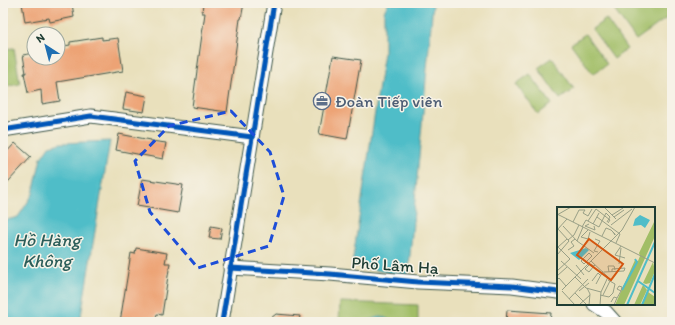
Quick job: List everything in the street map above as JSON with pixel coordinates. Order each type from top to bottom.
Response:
[{"type":"street","points":[[222,322],[274,3]]},
{"type":"street","points":[[3,130],[91,116],[252,137]]},
{"type":"street","name":"Phố Lâm Hạ","points":[[230,268],[330,274],[418,282],[512,286],[557,292]]},
{"type":"street","points":[[596,305],[606,312],[615,322]]},
{"type":"highlighted area","points":[[231,111],[270,152],[284,196],[269,246],[198,268],[150,212],[135,161],[169,126]]},
{"type":"green space","points":[[609,3],[672,3],[672,14],[636,40]]},
{"type":"green space","points":[[606,19],[627,49],[614,59],[592,29]]},
{"type":"green space","points":[[585,34],[607,64],[593,74],[571,44]]},
{"type":"green space","points":[[14,48],[20,84],[3,87],[3,49]]},
{"type":"green space","points":[[552,58],[574,89],[560,99],[538,68]]},
{"type":"green space","points":[[530,74],[552,104],[538,114],[516,84]]},
{"type":"green space","points":[[340,302],[418,305],[418,322],[339,322]]},
{"type":"water","points":[[388,3],[433,3],[408,277],[352,265],[384,52],[384,12]]},
{"type":"water","name":"Hồ Hàng Không","points":[[110,141],[80,322],[3,322],[3,221],[18,217],[33,194],[41,158],[49,146],[61,143]]},
{"type":"water","points":[[378,317],[383,317],[395,322],[364,322]]},
{"type":"building","points":[[22,3],[72,3],[74,17],[50,22],[49,18],[25,22]]},
{"type":"building","points":[[203,3],[244,3],[240,19],[227,112],[192,107],[205,13],[202,13]]},
{"type":"building","points":[[102,37],[102,40],[118,38],[123,71],[57,82],[60,101],[42,104],[41,90],[28,93],[24,73],[26,73],[23,55],[26,54],[26,66],[66,66],[66,46],[70,45],[70,42]]},
{"type":"building","points":[[333,56],[361,60],[347,139],[319,134]]},
{"type":"building","points":[[126,92],[147,96],[144,112],[123,109]]},
{"type":"building","points":[[119,134],[166,143],[163,159],[116,150]]},
{"type":"building","points":[[15,143],[31,157],[8,182],[3,177],[3,156]]},
{"type":"building","points":[[142,179],[183,185],[178,213],[137,206]]},
{"type":"building","points":[[211,226],[222,228],[220,239],[209,238]]},
{"type":"building","points":[[136,248],[167,253],[165,263],[170,263],[162,315],[157,314],[155,322],[120,322],[131,253],[135,254]]},
{"type":"building","points":[[507,310],[551,313],[550,322],[506,322]]},
{"type":"building","points":[[276,314],[300,316],[299,322],[266,322]]},
{"type":"cycle path","points":[[222,322],[274,3]]},
{"type":"cycle path","points":[[3,130],[91,116],[252,137]]},
{"type":"cycle path","points":[[230,268],[330,274],[418,282],[512,286],[557,292]]},
{"type":"place","name":"Đoàn Tiếp viên","points":[[322,101]]}]
